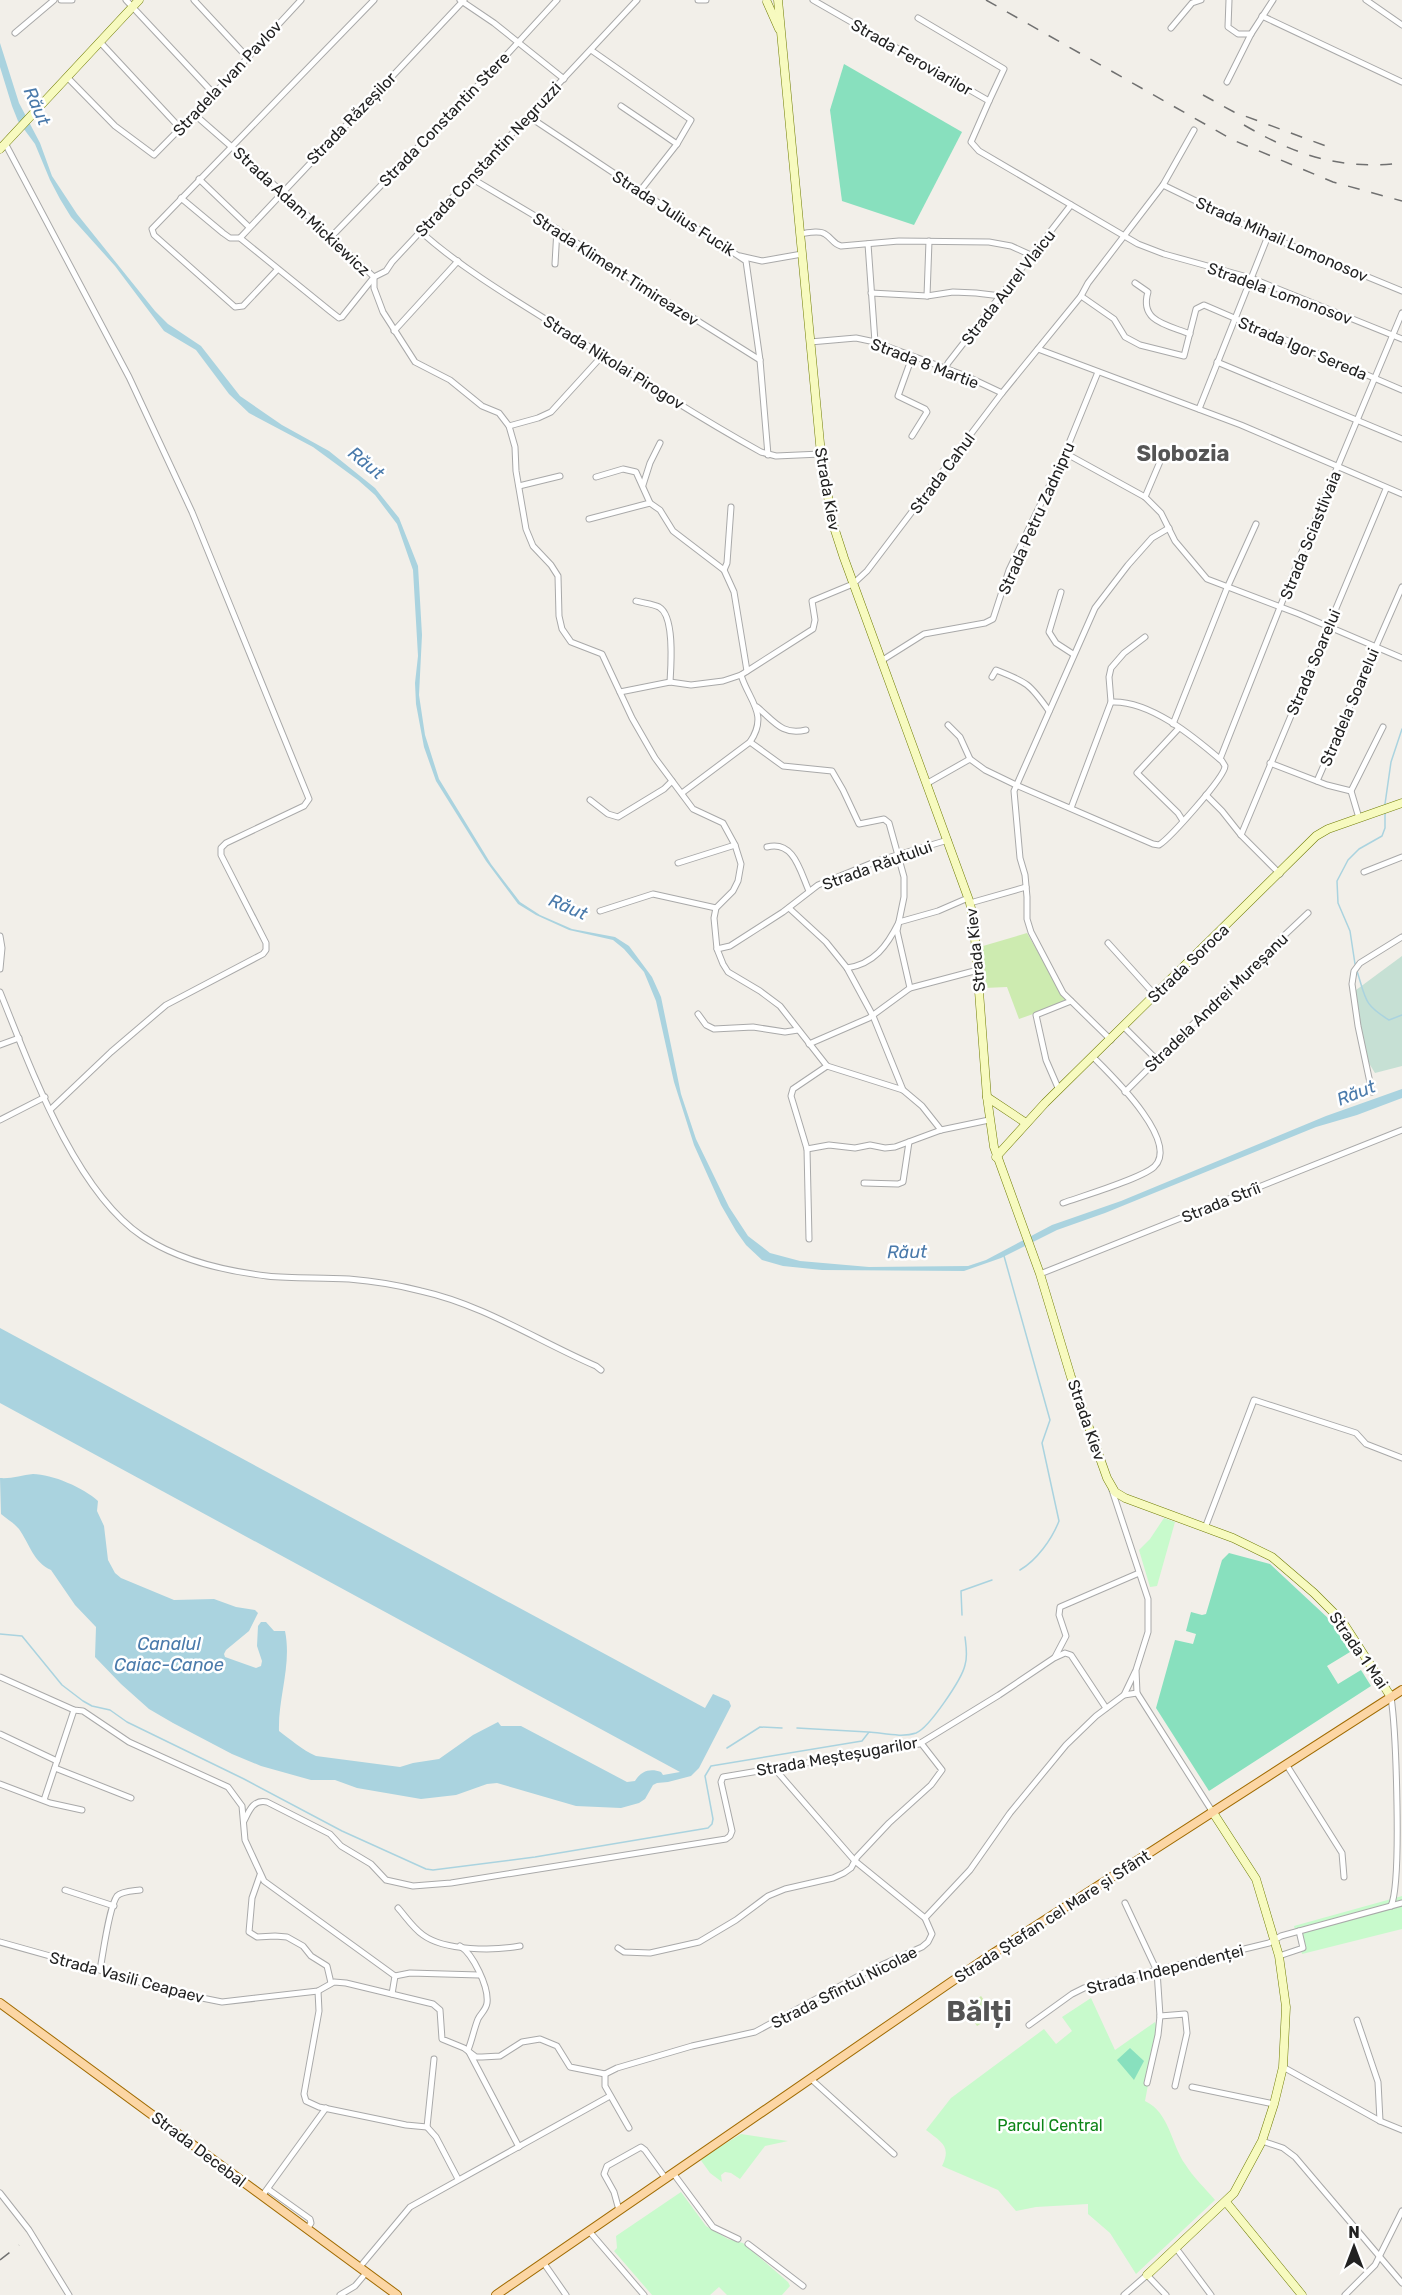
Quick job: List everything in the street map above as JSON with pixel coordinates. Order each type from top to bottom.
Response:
[{"type":"main road","points":[[3,147],[139,0]]},
{"type":"main road","points":[[766,1],[772,3],[777,0]]},
{"type":"main road","name":"Strada Kiev","points":[[777,0],[821,454],[832,521],[969,900],[974,925],[989,1120],[996,1157],[1040,1274],[1071,1377],[1112,1489]]},
{"type":"main road","name":"Strada Kiev","points":[[766,1],[780,30]]},
{"type":"main road","name":"Strada Soroca","points":[[996,1157],[1059,1090],[1322,832],[1402,804]]},
{"type":"main road","points":[[987,1097],[1026,1123]]},
{"type":"main road","name":"Strada 1 Mai","points":[[1112,1489],[1129,1499],[1263,1551],[1314,1593],[1347,1627],[1391,1697]]},
{"type":"main road","name":"Strada Ștefan cel Mare și Sfânt","points":[[496,2295],[986,1958],[1402,1690]]},
{"type":"main road","points":[[1147,2275],[1226,2202],[1240,2184],[1262,2141],[1283,2067],[1286,2007],[1275,1941],[1256,1879],[1212,1811]]},
{"type":"main road","name":"Strada Decebal","points":[[0,2003],[265,2192],[307,2229],[397,2295]]},
{"type":"main road","points":[[1226,2202],[1302,2295]]},
{"type":"street","points":[[15,33],[54,0]]},
{"type":"street","points":[[62,0],[72,0]]},
{"type":"street","points":[[126,0],[214,94]]},
{"type":"street","points":[[194,0],[247,57]]},
{"type":"street","name":"Stradela Ivan Pavlov","points":[[67,77],[115,126],[142,148],[154,154],[214,94],[301,0]]},
{"type":"street","points":[[181,198],[228,236],[240,237],[277,270],[243,306],[235,307],[177,257],[152,231],[181,198],[199,179],[374,0]]},
{"type":"street","name":"Strada Constantin Stere","points":[[331,237],[557,0]]},
{"type":"street","name":"Strada Constantin Negruzzi","points":[[277,270],[341,318],[374,277],[386,271],[637,0]]},
{"type":"street","points":[[698,0],[700,2],[706,0]]},
{"type":"street","name":"Strada Feroviarilor","points":[[813,0],[989,101],[1004,69],[918,18]]},
{"type":"street","points":[[1171,28],[1192,3],[1201,0]]},
{"type":"street","points":[[1227,82],[1251,34],[1272,0]]},
{"type":"street","points":[[1366,0],[1402,25]]},
{"type":"street","points":[[462,1],[564,79]]},
{"type":"street","name":"Strada Răzeșilor","points":[[240,237],[462,1]]},
{"type":"street","points":[[1228,1],[1227,21],[1230,29],[1242,35],[1251,34]]},
{"type":"street","points":[[1262,16],[1402,82]]},
{"type":"street","points":[[100,42],[180,128]]},
{"type":"street","points":[[591,50],[691,118],[691,122],[677,144],[640,191]]},
{"type":"street","points":[[989,101],[971,142],[979,151],[1125,237]]},
{"type":"street","points":[[621,106],[677,144]]},
{"type":"street","name":"Strada Adam Mickiewicz","points":[[194,114],[282,191],[374,277],[376,294],[394,331],[416,362],[450,380],[482,406],[499,413],[509,426]]},
{"type":"street","name":"Strada Julius Fucik","points":[[528,116],[739,255],[747,263],[760,360],[768,455]]},
{"type":"street","name":"Strada Cahul","points":[[620,692],[670,682],[700,685],[723,681],[744,673],[813,629],[815,621],[812,601],[853,584],[867,571],[1002,393],[1081,296],[1089,282],[1125,237],[1163,185],[1194,130]]},
{"type":"street","points":[[3,147],[98,315],[133,386],[192,513],[309,799],[304,806],[226,843],[221,848],[221,855],[266,943],[263,954],[166,1005],[111,1052],[51,1109]]},
{"type":"street","name":"Strada Kliment Timireazev","points":[[471,178],[557,230],[760,360]]},
{"type":"street","points":[[199,179],[249,226]]},
{"type":"street","name":"Strada Mihail Lomonosov","points":[[1163,185],[1268,236],[1402,291]]},
{"type":"street","name":"Strada Aurel Vlaicu","points":[[945,369],[1071,205]]},
{"type":"street","points":[[555,264],[557,230]]},
{"type":"street","name":"Strada Nikolai Pirogov","points":[[421,232],[458,261],[602,356],[741,441],[768,455],[821,454]]},
{"type":"street","points":[[800,234],[821,232],[835,244],[841,246],[899,241],[1003,244],[1032,256]]},
{"type":"street","points":[[1199,408],[1268,236]]},
{"type":"street","name":"Stradela Lomonosov","points":[[1125,237],[1152,250],[1251,278],[1402,339]]},
{"type":"street","points":[[927,296],[929,241]]},
{"type":"street","points":[[868,244],[874,342]]},
{"type":"street","points":[[739,255],[762,261],[802,254]]},
{"type":"street","points":[[394,331],[458,261]]},
{"type":"street","points":[[1081,296],[1114,319],[1125,337],[1140,345],[1184,356],[1190,334],[1165,325],[1150,316],[1145,305],[1148,292],[1135,283]]},
{"type":"street","points":[[871,293],[927,296],[953,292],[1001,296]]},
{"type":"street","name":"Strada Igor Sereda","points":[[1190,334],[1196,309],[1204,305],[1402,390]]},
{"type":"street","name":"Strada Sciastlivaia","points":[[1206,795],[1225,771],[1225,765],[1220,759],[1402,313]]},
{"type":"street","name":"Strada 8 Martie","points":[[810,342],[856,338],[874,342],[966,376],[1002,393]]},
{"type":"street","points":[[1038,349],[1199,408],[1402,494]]},
{"type":"street","points":[[602,356],[551,412],[509,426],[515,447],[519,486],[530,540],[558,576],[559,616],[564,632],[571,642],[602,654],[645,743],[698,812],[715,817],[723,823],[735,845],[741,864],[738,881],[733,891],[716,909],[714,918],[717,949],[728,972],[776,1002],[826,1066],[903,1090],[922,1106],[941,1130]]},
{"type":"street","points":[[912,357],[898,396],[926,409],[927,412],[912,436]]},
{"type":"street","points":[[1217,362],[1402,439]]},
{"type":"street","name":"Strada Petru Zadnipru","points":[[881,661],[924,634],[985,623],[993,619],[1009,570],[1065,453],[1098,372]]},
{"type":"street","points":[[643,485],[660,443]]},
{"type":"street","points":[[1065,453],[1145,497],[1161,513],[1175,541],[1203,576],[1227,588],[1376,645],[1402,658]]},
{"type":"street","points":[[1145,497],[1162,457]]},
{"type":"street","points":[[596,477],[630,469],[636,471],[650,503]]},
{"type":"street","points":[[519,486],[560,476]]},
{"type":"street","name":"Strada Soarelui","points":[[1241,835],[1386,489]]},
{"type":"street","points":[[589,519],[650,503],[660,510],[675,534],[692,544],[724,570],[734,592],[744,673],[750,698],[784,730],[795,732],[806,730]]},
{"type":"street","points":[[724,570],[727,562],[731,507]]},
{"type":"street","points":[[1173,724],[1227,588],[1256,524]]},
{"type":"street","points":[[1111,1040],[1060,988],[1031,932],[1027,919],[1026,887],[1018,843],[1014,795],[1016,785],[1095,608],[1152,538],[1169,528]]},
{"type":"street","name":"Stradela Soarelui","points":[[1270,763],[1317,781],[1402,587]]},
{"type":"street","points":[[1061,592],[1050,632],[1053,639],[1073,654]]},
{"type":"street","points":[[636,601],[659,608],[667,617],[670,682]]},
{"type":"street","points":[[1071,808],[1111,702],[1109,677],[1111,668],[1124,653],[1145,637]]},
{"type":"street","points":[[992,677],[996,670],[1022,680],[1036,692],[1049,711]]},
{"type":"street","points":[[1111,702],[1126,702],[1138,706],[1173,724],[1220,759]]},
{"type":"street","points":[[682,793],[750,742],[757,726],[757,707]]},
{"type":"street","points":[[948,725],[960,737],[970,759],[985,770],[1156,845],[1164,841],[1206,795],[1241,835],[1280,874]]},
{"type":"street","points":[[1179,728],[1137,773],[1178,813],[1183,821]]},
{"type":"street","points":[[1359,818],[1351,791],[1383,728]]},
{"type":"street","points":[[750,742],[783,766],[832,771],[843,789],[856,822],[862,825],[887,820],[904,878],[904,897],[898,939],[910,988]]},
{"type":"street","points":[[926,784],[970,759]]},
{"type":"street","points":[[590,800],[608,814],[618,817],[664,789],[672,781]]},
{"type":"street","points":[[1317,781],[1351,791]]},
{"type":"street","name":"Strada Răutului","points":[[717,949],[730,946],[789,908],[809,891],[834,878],[898,854],[948,840]]},
{"type":"street","points":[[678,863],[735,845]]},
{"type":"street","points":[[767,847],[781,845],[789,850],[809,891]]},
{"type":"street","points":[[1364,872],[1402,857]]},
{"type":"street","points":[[847,968],[863,965],[873,959],[893,934],[899,922],[969,900],[1026,887]]},
{"type":"street","points":[[600,911],[653,894],[716,909]]},
{"type":"street","points":[[789,908],[826,942],[847,968],[873,1016],[903,1090]]},
{"type":"street","name":"Stradela Andrei Mureșanu","points":[[1125,1092],[1156,1059],[1231,986],[1253,969],[1273,946],[1308,913]]},
{"type":"street","points":[[0,936],[2,948],[0,969]]},
{"type":"street","points":[[1372,1092],[1358,1026],[1352,977],[1356,966],[1402,937]]},
{"type":"street","points":[[1108,943],[1155,995]]},
{"type":"street","points":[[809,1044],[873,1016],[910,988],[978,970]]},
{"type":"street","points":[[0,992],[45,1098],[77,1164],[118,1216],[143,1236],[190,1259],[238,1271],[268,1276],[362,1280],[430,1293],[477,1308],[601,1370]]},
{"type":"street","points":[[1059,1090],[1046,1060],[1036,1015],[1071,1001]]},
{"type":"street","points":[[698,1014],[706,1025],[714,1029],[753,1027],[785,1032],[798,1029]]},
{"type":"street","points":[[1124,1027],[1156,1059]]},
{"type":"street","points":[[0,1045],[19,1038]]},
{"type":"street","points":[[1063,1203],[1149,1170],[1158,1162],[1161,1149],[1152,1126],[1094,1057]]},
{"type":"street","points":[[809,1239],[807,1149],[791,1100],[791,1092],[826,1066]]},
{"type":"street","points":[[0,1120],[45,1098]]},
{"type":"street","points":[[807,1149],[829,1145],[855,1148],[870,1145],[888,1148],[941,1130],[989,1120]]},
{"type":"street","name":"Strada Strîi","points":[[1040,1274],[1402,1130]]},
{"type":"street","points":[[864,1184],[903,1182],[909,1142]]},
{"type":"street","points":[[1205,1528],[1254,1400],[1356,1433],[1366,1444],[1402,1458]]},
{"type":"street","name":"Strada Kiev","points":[[1112,1489],[1148,1599],[1148,1632],[1136,1670],[1137,1693],[1212,1811]]},
{"type":"street","points":[[1054,1658],[1066,1636],[1059,1615],[1060,1606],[1139,1573]]},
{"type":"street","points":[[1054,1658],[1065,1653],[1069,1654],[1106,1708]]},
{"type":"street","name":"Strada Meșteșugarilor","points":[[244,1821],[253,1805],[267,1802],[330,1834],[341,1846],[371,1864],[386,1880],[414,1886],[428,1886],[726,1839],[732,1831],[721,1779],[921,1743],[1054,1658]]},
{"type":"street","points":[[1124,1695],[1136,1670]]},
{"type":"street","points":[[0,1677],[74,1710],[83,1711],[129,1742],[228,1787],[242,1806],[243,1831],[250,1855],[264,1881],[395,1976]]},
{"type":"street","points":[[774,1768],[855,1862],[925,1918],[970,1870],[1010,1813],[1066,1745],[1106,1708],[1124,1695],[1137,1693]]},
{"type":"street","name":"Strada 1 Mai","points":[[1391,1697],[1399,1753],[1399,1855],[1396,1896],[1391,1906]]},
{"type":"street","points":[[44,1800],[74,1710]]},
{"type":"street","points":[[0,1734],[57,1761]]},
{"type":"street","points":[[618,1948],[624,1952],[650,1953],[699,1942],[736,1920],[768,1896],[785,1889],[833,1878],[851,1868],[889,1823],[931,1785],[942,1770],[921,1743]]},
{"type":"street","points":[[1286,1764],[1342,1853],[1344,1877]]},
{"type":"street","points":[[55,1768],[131,1798]]},
{"type":"street","points":[[0,1784],[44,1800],[82,1810]]},
{"type":"street","points":[[260,1873],[252,1898],[250,1934],[262,1937],[284,1936],[303,1946],[311,1956],[327,1966],[331,1983],[346,1983],[421,2000],[438,2007],[444,2041],[468,2050],[476,2057],[497,2056],[527,2040],[540,2038],[557,2046],[570,2067],[605,2074],[605,2086],[628,2128]]},
{"type":"street","points":[[65,1890],[114,1906]]},
{"type":"street","points":[[99,1970],[114,1906],[120,1894],[140,1890]]},
{"type":"street","points":[[1125,1903],[1157,1971],[1160,2016],[1147,2083]]},
{"type":"street","name":"Strada Independenței","points":[[1029,2025],[1079,1990],[1275,1941],[1281,1936],[1402,1903]]},
{"type":"street","points":[[398,1908],[425,1937],[460,1946],[490,1949],[520,1946]]},
{"type":"street","name":"Strada Sfîntul Nicolae","points":[[605,2074],[617,2068],[692,2046],[744,2036],[769,2026],[864,1973],[922,1947],[932,1934],[925,1918]]},
{"type":"street","points":[[1279,1956],[1303,1948],[1299,1931]]},
{"type":"street","name":"Strada Vasili Ceapaev","points":[[0,1942],[172,1992],[222,2002],[318,1991],[331,1983]]},
{"type":"street","points":[[460,1946],[472,1956],[485,1988],[487,2002],[478,2019],[468,2050],[519,2147]]},
{"type":"street","points":[[395,1976],[410,1972],[479,1975]]},
{"type":"street","points":[[392,1994],[395,1976]]},
{"type":"street","points":[[318,1991],[319,2012],[304,2094],[310,2104],[406,2125],[427,2127]]},
{"type":"street","points":[[1160,2016],[1185,2014],[1186,2033],[1175,2086]]},
{"type":"street","points":[[1357,2020],[1378,2082],[1380,2121]]},
{"type":"street","points":[[434,2059],[427,2127],[436,2138],[458,2179]]},
{"type":"street","points":[[1283,2067],[1380,2121],[1402,2130]]},
{"type":"street","points":[[811,2079],[894,2154]]},
{"type":"street","points":[[1192,2087],[1274,2104]]},
{"type":"street","points":[[340,2295],[355,2286],[363,2270],[406,2210],[610,2096]]},
{"type":"street","points":[[265,2192],[326,2108]]},
{"type":"street","points":[[1262,2141],[1283,2148],[1295,2157],[1402,2283]]},
{"type":"street","points":[[619,2210],[614,2192],[604,2174],[607,2166],[641,2147],[666,2179]]},
{"type":"street","points":[[676,2172],[713,2228],[738,2239]]},
{"type":"street","points":[[0,2193],[24,2223],[69,2295]]},
{"type":"street","points":[[1345,2295],[1381,2256],[1402,2211]]},
{"type":"street","points":[[589,2231],[644,2295]]},
{"type":"street","points":[[748,2244],[803,2286]]},
{"type":"street","points":[[1176,2248],[1211,2295]]},
{"type":"street","points":[[543,2262],[566,2295]]},
{"type":"street","points":[[1124,2295],[1147,2275],[1166,2295]]},
{"type":"green space","points":[[844,64],[962,132],[914,225],[842,201],[830,110]]},
{"type":"green space","points":[[1027,933],[1067,1002],[1019,1019],[1007,987],[984,988],[983,946]]},
{"type":"green space","points":[[1402,956],[1402,1066],[1375,1073],[1367,1060],[1352,993]]},
{"type":"green space","points":[[1164,1518],[1175,1522],[1157,1586],[1150,1587],[1139,1550],[1150,1539]]},
{"type":"green space","points":[[1229,1553],[1270,1564],[1329,1619],[1350,1652],[1327,1666],[1338,1684],[1361,1670],[1371,1686],[1209,1791],[1156,1708],[1175,1640],[1193,1644],[1196,1634],[1186,1631],[1191,1612],[1206,1614],[1222,1560]]},
{"type":"green space","points":[[1402,1896],[1402,1929],[1302,1954],[1294,1926]]},
{"type":"green space","points":[[981,1996],[994,2015],[977,2026],[965,2007]]},
{"type":"green space","name":"Parcul Central","points":[[1091,1998],[1115,2050],[1155,2022],[1158,2031],[1145,2101],[1160,2113],[1185,2164],[1215,2200],[1136,2274],[1110,2233],[1088,2214],[1088,2204],[1036,2207],[1016,2211],[998,2190],[942,2166],[946,2154],[945,2149],[940,2141],[926,2130],[951,2098],[1044,2029],[1056,2044],[1072,2031],[1062,2017]]},
{"type":"green space","points":[[1130,2048],[1144,2061],[1134,2080],[1117,2060]]},
{"type":"green space","points":[[741,2134],[788,2141],[765,2146],[740,2179],[725,2172],[721,2175],[722,2182],[710,2173],[700,2159]]},
{"type":"green space","points":[[681,2192],[706,2226],[728,2239],[743,2243],[788,2282],[790,2286],[782,2295],[727,2295],[719,2287],[710,2295],[652,2295],[614,2251],[617,2248],[616,2236]]},
{"type":"water","points":[[0,43],[19,103],[40,143],[52,176],[77,214],[155,311],[168,324],[201,346],[240,396],[282,425],[329,451],[375,488],[399,518],[418,566],[422,635],[419,695],[425,735],[439,779],[491,864],[520,902],[540,915],[572,929],[615,937],[629,946],[652,977],[661,997],[681,1094],[696,1139],[729,1207],[748,1236],[770,1253],[800,1261],[869,1267],[968,1266],[986,1260],[1052,1225],[1121,1201],[1326,1116],[1402,1089],[1402,1098],[1316,1127],[1105,1213],[1057,1230],[1001,1258],[964,1271],[822,1270],[783,1266],[762,1260],[746,1245],[736,1231],[721,1205],[694,1145],[674,1082],[656,1001],[644,972],[613,940],[569,930],[518,904],[486,861],[436,781],[424,747],[416,704],[415,683],[418,656],[413,570],[397,524],[375,495],[358,480],[313,447],[249,413],[229,394],[196,350],[164,331],[115,266],[71,217],[60,199],[35,144],[18,121],[12,106],[0,67]]},
{"type":"water","name":"Canalul Caiac-Canoe","points":[[0,1328],[705,1708],[713,1694],[729,1701],[731,1706],[699,1768],[691,1776],[653,1785],[645,1799],[621,1808],[576,1806],[497,1783],[487,1784],[456,1795],[421,1799],[357,1788],[335,1780],[311,1780],[261,1766],[232,1754],[149,1709],[95,1657],[96,1627],[75,1605],[51,1570],[36,1558],[19,1529],[1,1514],[0,1478],[33,1474],[49,1476],[92,1496],[98,1501],[97,1511],[104,1526],[108,1560],[115,1573],[121,1578],[174,1600],[214,1599],[236,1607],[255,1610],[258,1613],[249,1631],[226,1650],[225,1657],[256,1668],[261,1666],[262,1661],[257,1646],[258,1626],[261,1622],[266,1622],[274,1631],[285,1631],[287,1656],[279,1731],[316,1756],[400,1767],[439,1759],[473,1735],[498,1722],[501,1726],[521,1726],[627,1782],[635,1781],[640,1775],[650,1770],[661,1772],[663,1775],[680,1772],[0,1403]]},
{"type":"waterway","points":[[1385,804],[1391,762],[1402,729]]},
{"type":"waterway","points":[[1355,964],[1350,931],[1338,903],[1337,881],[1348,860],[1359,849],[1382,836],[1385,828],[1385,812]]},
{"type":"waterway","points":[[1357,971],[1364,995],[1374,1010],[1389,1020],[1402,1015]]},
{"type":"waterway","points":[[1004,1256],[1050,1420],[1042,1443],[1059,1521],[1043,1548],[1020,1570]]},
{"type":"waterway","points":[[962,1615],[961,1591],[992,1580]]},
{"type":"waterway","points":[[0,1634],[22,1636],[62,1685],[92,1706],[110,1710],[127,1722],[244,1779],[342,1831],[426,1869],[433,1870],[535,1857],[708,1828],[713,1819],[705,1776],[711,1766],[862,1741],[869,1732],[905,1735],[922,1729],[944,1702],[963,1672],[966,1658],[965,1637]]},
{"type":"waterway","points":[[727,1748],[760,1727],[782,1728]]},
{"type":"waterway","points":[[797,1728],[868,1732]]},
{"type":"railway","points":[[986,0],[1233,140],[1333,182],[1402,201]]},
{"type":"railway","points":[[1203,95],[1234,112],[1326,146]]},
{"type":"railway","points":[[1244,125],[1282,145],[1320,158],[1359,164],[1402,163]]},
{"type":"railway","points":[[0,2260],[19,2245]]},
{"type":"district","name":"Slobozia","points":[[1183,453]]},
{"type":"district","name":"Bălți","points":[[979,2011]]},
{"type":"water label","name":"Răut","points":[[37,106]]},
{"type":"water label","name":"Răut","points":[[366,463]]},
{"type":"water label","name":"Răut","points":[[568,907]]},
{"type":"water label","name":"Răut","points":[[1356,1093]]},
{"type":"water label","name":"Răut","points":[[907,1252]]}]
